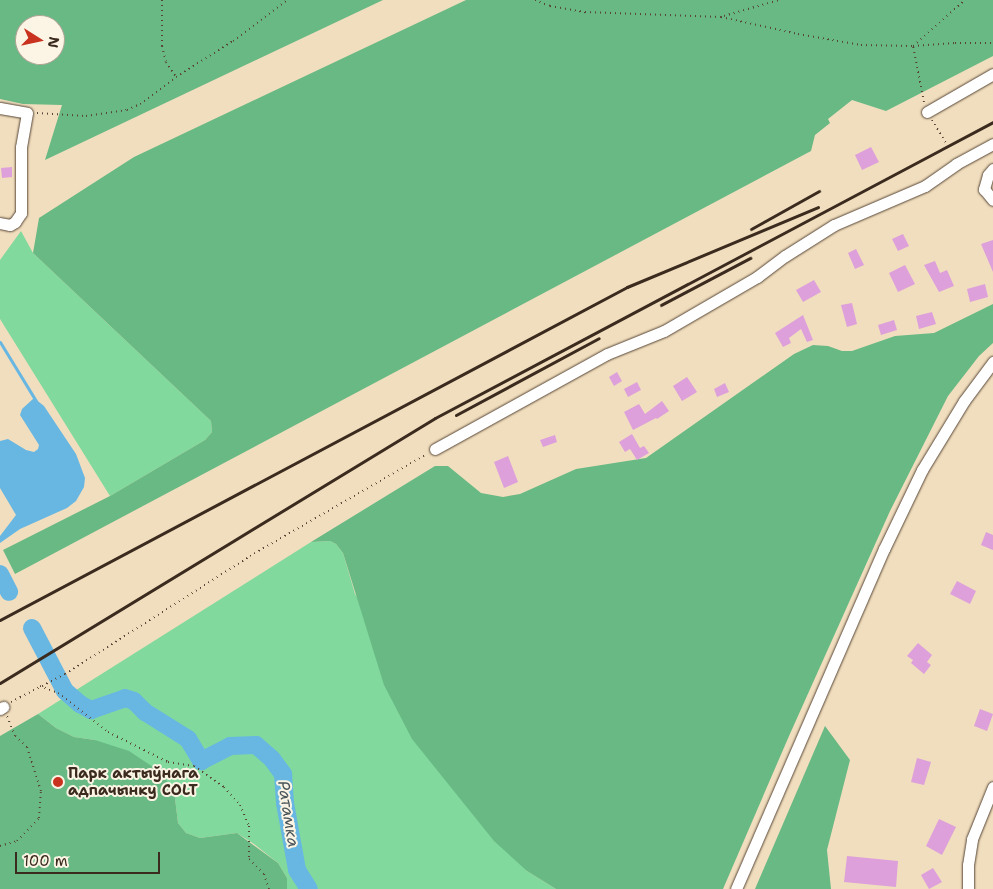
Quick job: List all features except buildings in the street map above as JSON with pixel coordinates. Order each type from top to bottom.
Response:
[{"type":"street","points":[[927,112],[993,74]]},
{"type":"street","points":[[0,108],[27,113],[21,147],[21,213],[15,222],[10,225],[0,223]]},
{"type":"street","points":[[435,450],[608,354],[664,331],[757,277],[785,256],[834,225],[925,186],[956,164],[993,144]]},
{"type":"street","points":[[993,169],[988,175],[984,189],[993,200]]},
{"type":"street","points":[[736,889],[880,558],[922,470],[964,401],[993,362]]},
{"type":"street","points":[[968,889],[968,865],[972,840],[993,788]]},
{"type":"path","points":[[162,0],[162,46],[166,62],[176,78]]},
{"type":"path","points":[[27,113],[86,116],[127,110],[140,104],[233,41],[286,0]]},
{"type":"path","points":[[535,0],[550,6],[585,12],[640,12],[721,17],[798,34],[861,44],[913,46],[956,42],[993,43]]},
{"type":"path","points":[[721,17],[779,0]]},
{"type":"path","points":[[913,46],[965,0]]},
{"type":"path","points":[[913,46],[927,112],[945,142]]},
{"type":"path","points":[[0,846],[17,841],[38,818],[41,791],[27,747],[15,736],[1,708],[65,674],[250,556],[435,450]]},
{"type":"path","points":[[40,686],[58,693],[108,732],[168,762],[194,766],[224,787],[243,812],[249,826],[249,859],[264,874],[270,889]]},
{"type":"green space","points":[[0,0],[383,0],[45,160],[62,105],[23,104],[0,99]]},
{"type":"green space","points":[[466,0],[993,0],[993,56],[886,111],[852,100],[828,119],[830,123],[815,135],[811,151],[15,574],[3,550],[110,496],[205,440],[212,432],[211,421],[33,253],[39,218],[134,157]]},
{"type":"green space","points":[[21,231],[33,253],[211,421],[212,432],[205,440],[110,496],[0,319],[0,260]]},
{"type":"green space","points":[[993,304],[993,343],[979,356],[948,396],[890,511],[723,889],[556,889],[527,871],[494,841],[412,739],[384,685],[343,553],[336,544],[330,541],[311,542],[435,466],[448,466],[481,493],[503,497],[520,494],[576,469],[646,458],[794,354],[813,345],[828,346],[842,351],[852,351],[895,336],[934,333]]},
{"type":"green space","points":[[330,541],[336,544],[343,553],[355,594],[527,871],[556,889],[287,889],[287,878],[278,863],[254,844],[237,833],[200,838],[186,833],[178,823],[174,790],[95,740],[74,737],[56,728],[38,714],[311,542]]},
{"type":"green space","name":"Парк актыўнага адпачынку COLT","points":[[38,714],[56,728],[74,737],[95,740],[129,751],[159,771],[174,790],[178,823],[186,833],[200,838],[237,833],[278,863],[287,878],[287,889],[0,889],[0,736]]},
{"type":"green space","points":[[825,726],[850,760],[827,850],[831,889],[755,889]]},
{"type":"water","points":[[34,398],[44,406],[76,454],[85,478],[84,487],[76,501],[67,508],[20,529],[0,543],[0,536],[16,515],[0,488],[0,441],[8,439],[26,450],[34,452],[38,449],[39,445],[20,415],[22,409]]},
{"type":"waterway","points":[[0,342],[36,401]]},
{"type":"waterway","name":"Ратамка","points":[[0,574],[9,592]]},
{"type":"waterway","name":"Ратамка","points":[[32,628],[65,691],[80,704],[91,710],[125,698],[134,701],[145,712],[188,739],[201,761],[230,746],[256,745],[272,759],[283,774],[285,803],[297,870],[309,889]]},
{"type":"railway","points":[[0,683],[435,418],[993,122]]},
{"type":"railway","points":[[751,229],[819,191]]},
{"type":"railway","points":[[0,620],[627,287],[818,207]]},
{"type":"railway","points":[[661,305],[750,258]]},
{"type":"railway","points":[[456,415],[599,338]]},
{"type":"place","name":"Парк актыўнага адпачынку COLT","points":[[58,782]]}]
